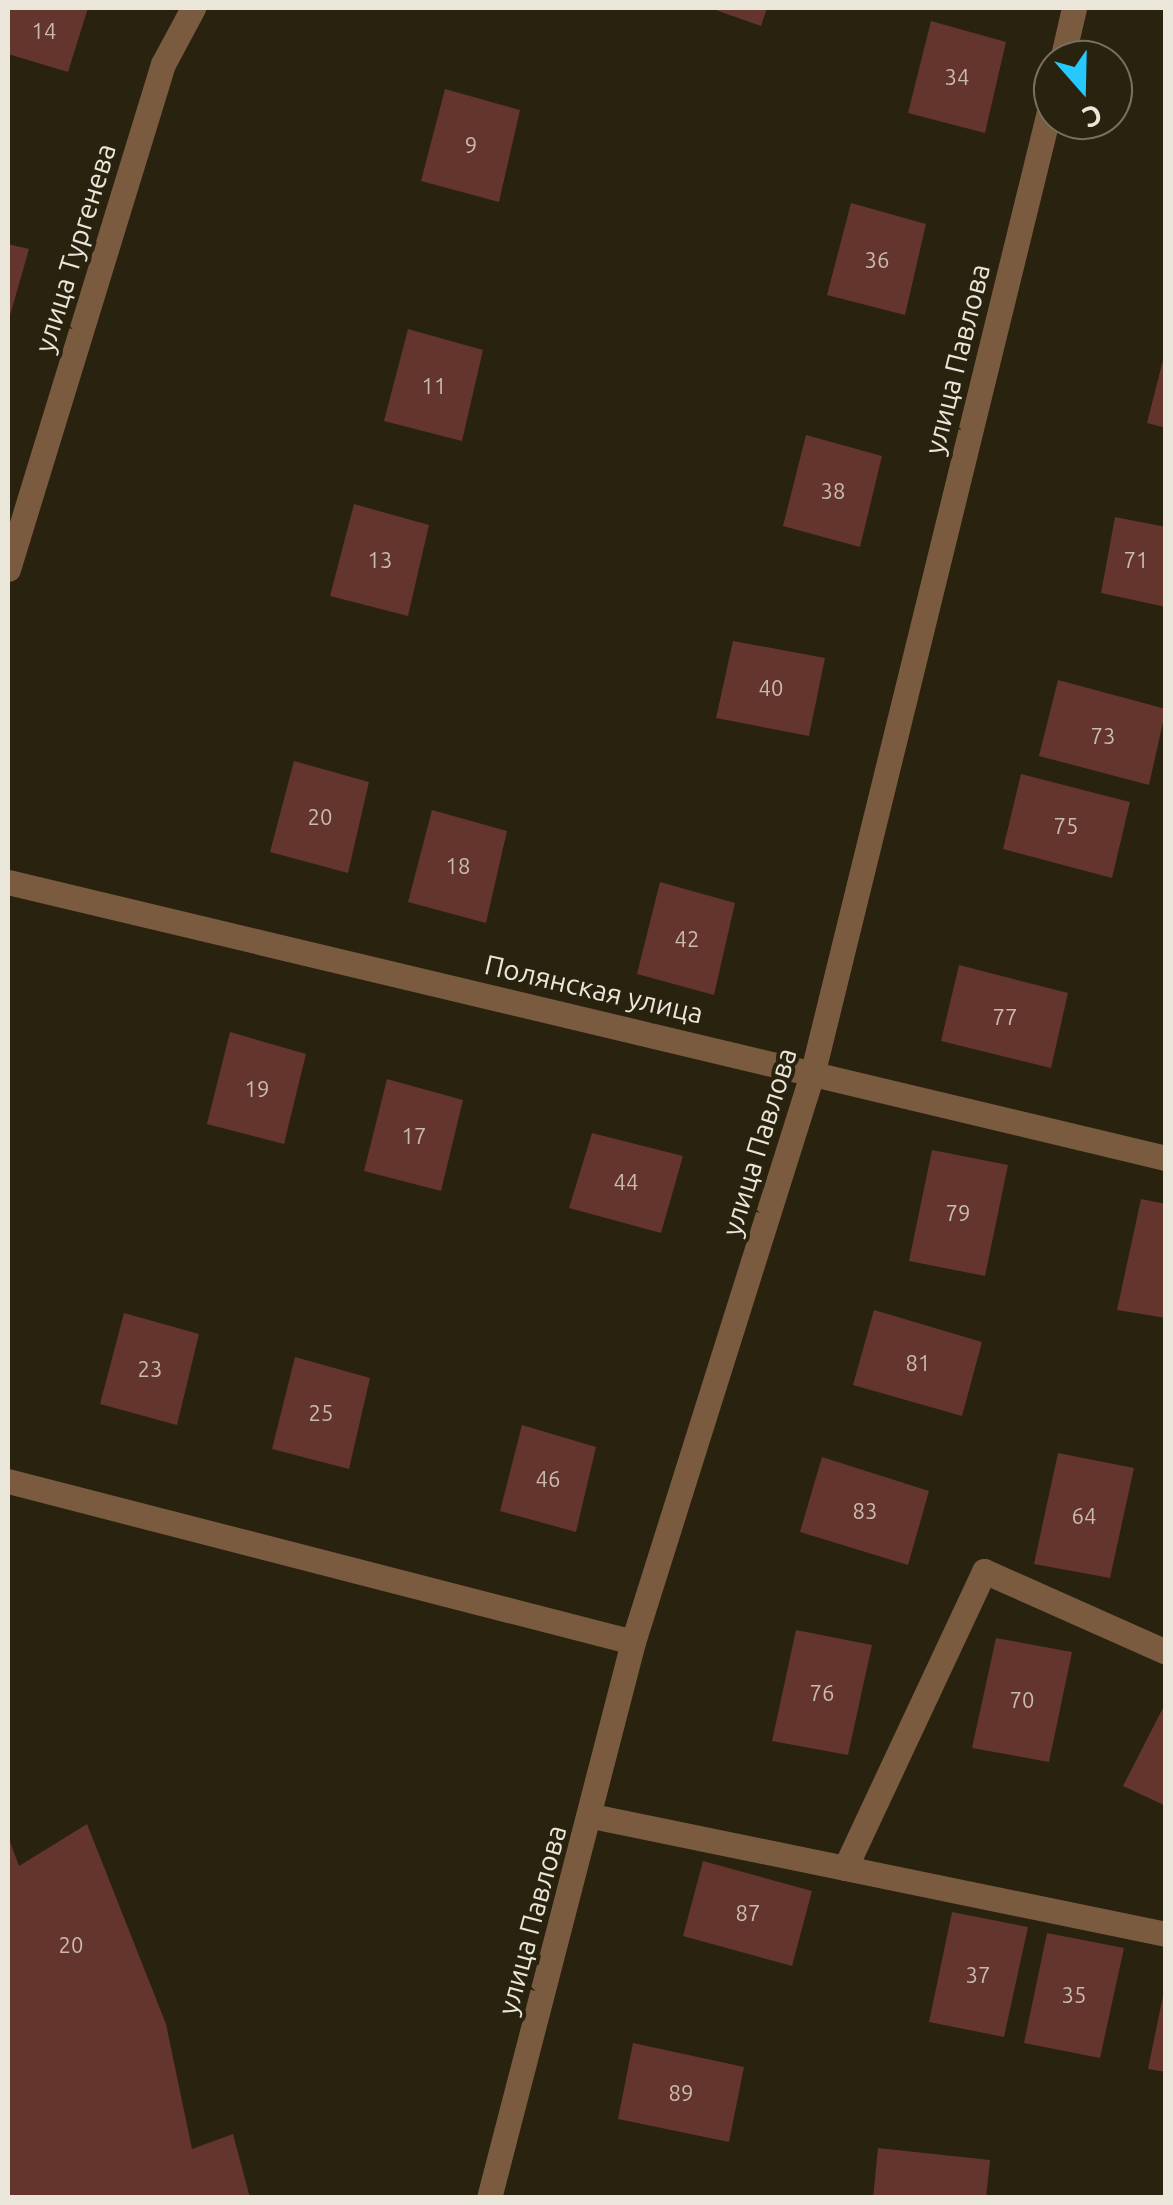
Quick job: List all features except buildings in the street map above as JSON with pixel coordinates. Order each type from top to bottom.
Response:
[{"type":"street","name":"улица Тургенева","points":[[8,569],[163,64],[193,8]]},
{"type":"street","points":[[1067,40],[1074,8]]},
{"type":"street","name":"улица Павлова","points":[[488,2198],[592,1816],[634,1642],[814,1071],[1042,140]]},
{"type":"street","name":"Полянская улица","points":[[8,882],[814,1071],[1166,1158]]},
{"type":"street","points":[[8,1481],[634,1642]]},
{"type":"street","points":[[845,1868],[984,1571],[1166,1652]]},
{"type":"street","points":[[592,1816],[1166,1934]]}]
